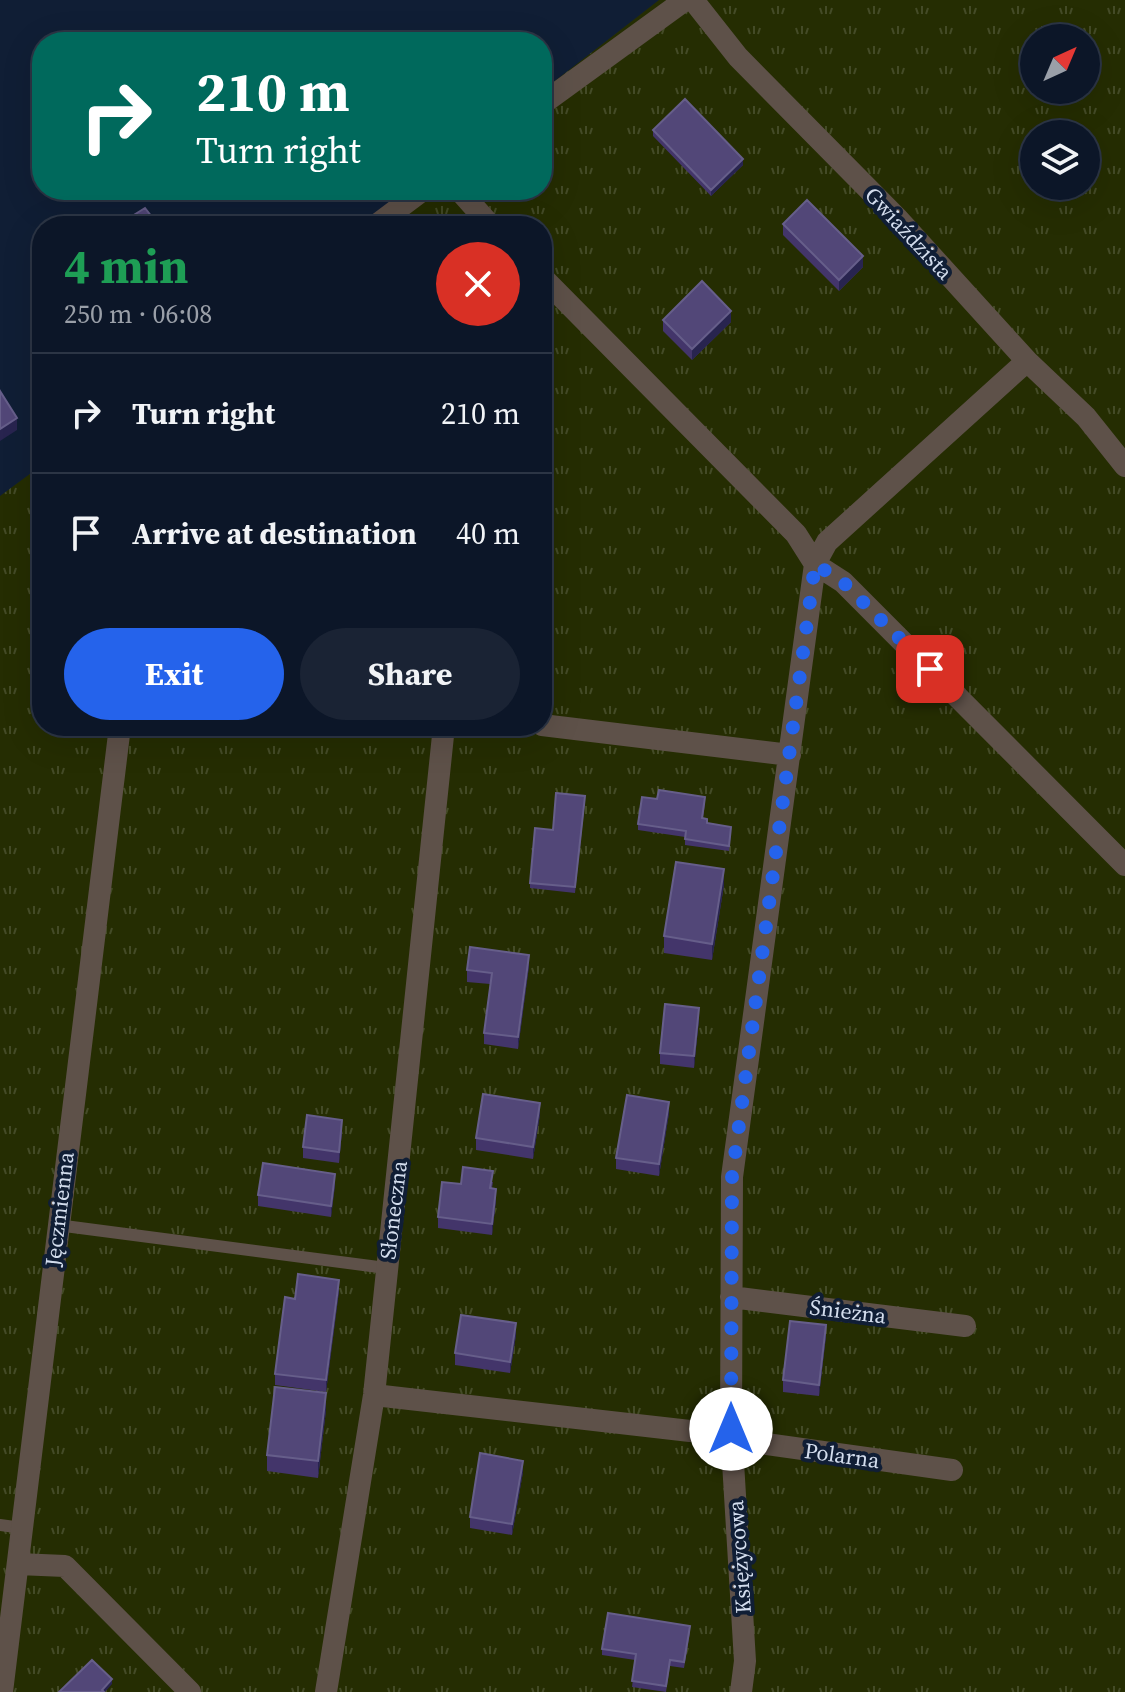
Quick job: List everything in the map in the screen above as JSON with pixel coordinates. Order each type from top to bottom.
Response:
[{"type":"street","points":[[552,97],[685,0]]},
{"type":"street","name":"Gwiaździsta","points":[[693,0],[738,57],[897,218],[1027,361],[1086,417],[1125,466]]},
{"type":"street","points":[[388,216],[410,200]]},
{"type":"street","points":[[468,200],[482,216]]},
{"type":"street","points":[[552,287],[796,534],[815,564],[843,582],[1125,865]]},
{"type":"street","points":[[815,564],[827,542],[1027,361]]},
{"type":"street","name":"Księżycowa","points":[[741,1692],[745,1661],[731,1434],[732,1177],[815,564]]},
{"type":"street","points":[[552,726],[790,755]]},
{"type":"street","name":"Jęczmienna","points":[[2,1692],[18,1564],[11,1527],[57,1225],[119,736]]},
{"type":"street","name":"Słoneczna","points":[[326,1692],[374,1395],[386,1268],[414,1044],[443,736]]},
{"type":"street","name":"Śnieżna","points":[[731,1297],[965,1326]]},
{"type":"street","name":"Polarna","points":[[374,1395],[731,1434],[952,1470]]},
{"type":"street","points":[[18,1564],[65,1566],[190,1692]]},
{"type":"lane","points":[[57,1225],[386,1268]]},
{"type":"green space","points":[[659,0],[1125,0],[1125,1692],[0,1692],[0,496],[32,472],[32,736],[552,736],[552,216],[376,216],[398,200],[552,200],[552,83]]},
{"type":"building","points":[[685,99],[743,159],[711,190],[653,130]]},
{"type":"building","points":[[807,200],[863,256],[839,280],[783,224]]},
{"type":"building","points":[[145,208],[151,216],[132,216]]},
{"type":"building","points":[[702,281],[731,311],[692,349],[663,320]]},
{"type":"building","points":[[0,391],[17,418],[0,429]]},
{"type":"building","points":[[659,790],[705,797],[702,818],[707,819],[707,823],[731,827],[729,846],[685,839],[686,831],[638,824],[642,797],[657,799]]},
{"type":"building","points":[[556,793],[585,796],[575,887],[530,883],[535,828],[553,830]]},
{"type":"building","points":[[676,862],[724,869],[712,944],[664,936]]},
{"type":"building","points":[[470,947],[529,955],[518,1037],[484,1033],[492,973],[467,970]]},
{"type":"building","points":[[665,1004],[699,1008],[694,1056],[660,1053]]},
{"type":"building","points":[[483,1094],[540,1103],[533,1147],[476,1138]]},
{"type":"building","points":[[627,1095],[669,1102],[659,1164],[616,1158]]},
{"type":"building","points":[[307,1115],[342,1120],[339,1152],[303,1147]]},
{"type":"building","points":[[263,1163],[335,1174],[331,1206],[258,1195]]},
{"type":"building","points":[[463,1167],[493,1171],[490,1188],[496,1189],[492,1224],[438,1217],[442,1182],[461,1184]]},
{"type":"building","points":[[298,1274],[339,1280],[326,1380],[275,1374],[285,1297],[295,1299]]},
{"type":"building","points":[[461,1315],[516,1323],[510,1362],[455,1353]]},
{"type":"building","points":[[790,1321],[826,1325],[819,1385],[783,1380]]},
{"type":"building","points":[[275,1387],[326,1393],[318,1461],[267,1455]]},
{"type":"building","points":[[480,1453],[523,1461],[512,1524],[470,1517]]},
{"type":"building","points":[[608,1613],[690,1626],[684,1662],[670,1660],[666,1686],[632,1681],[636,1654],[602,1649]]},
{"type":"building","points":[[92,1660],[112,1679],[102,1690],[104,1692],[59,1692]]},
{"type":"route","points":[[731,1429],[732,1177],[815,564],[843,582],[930,669]]}]
